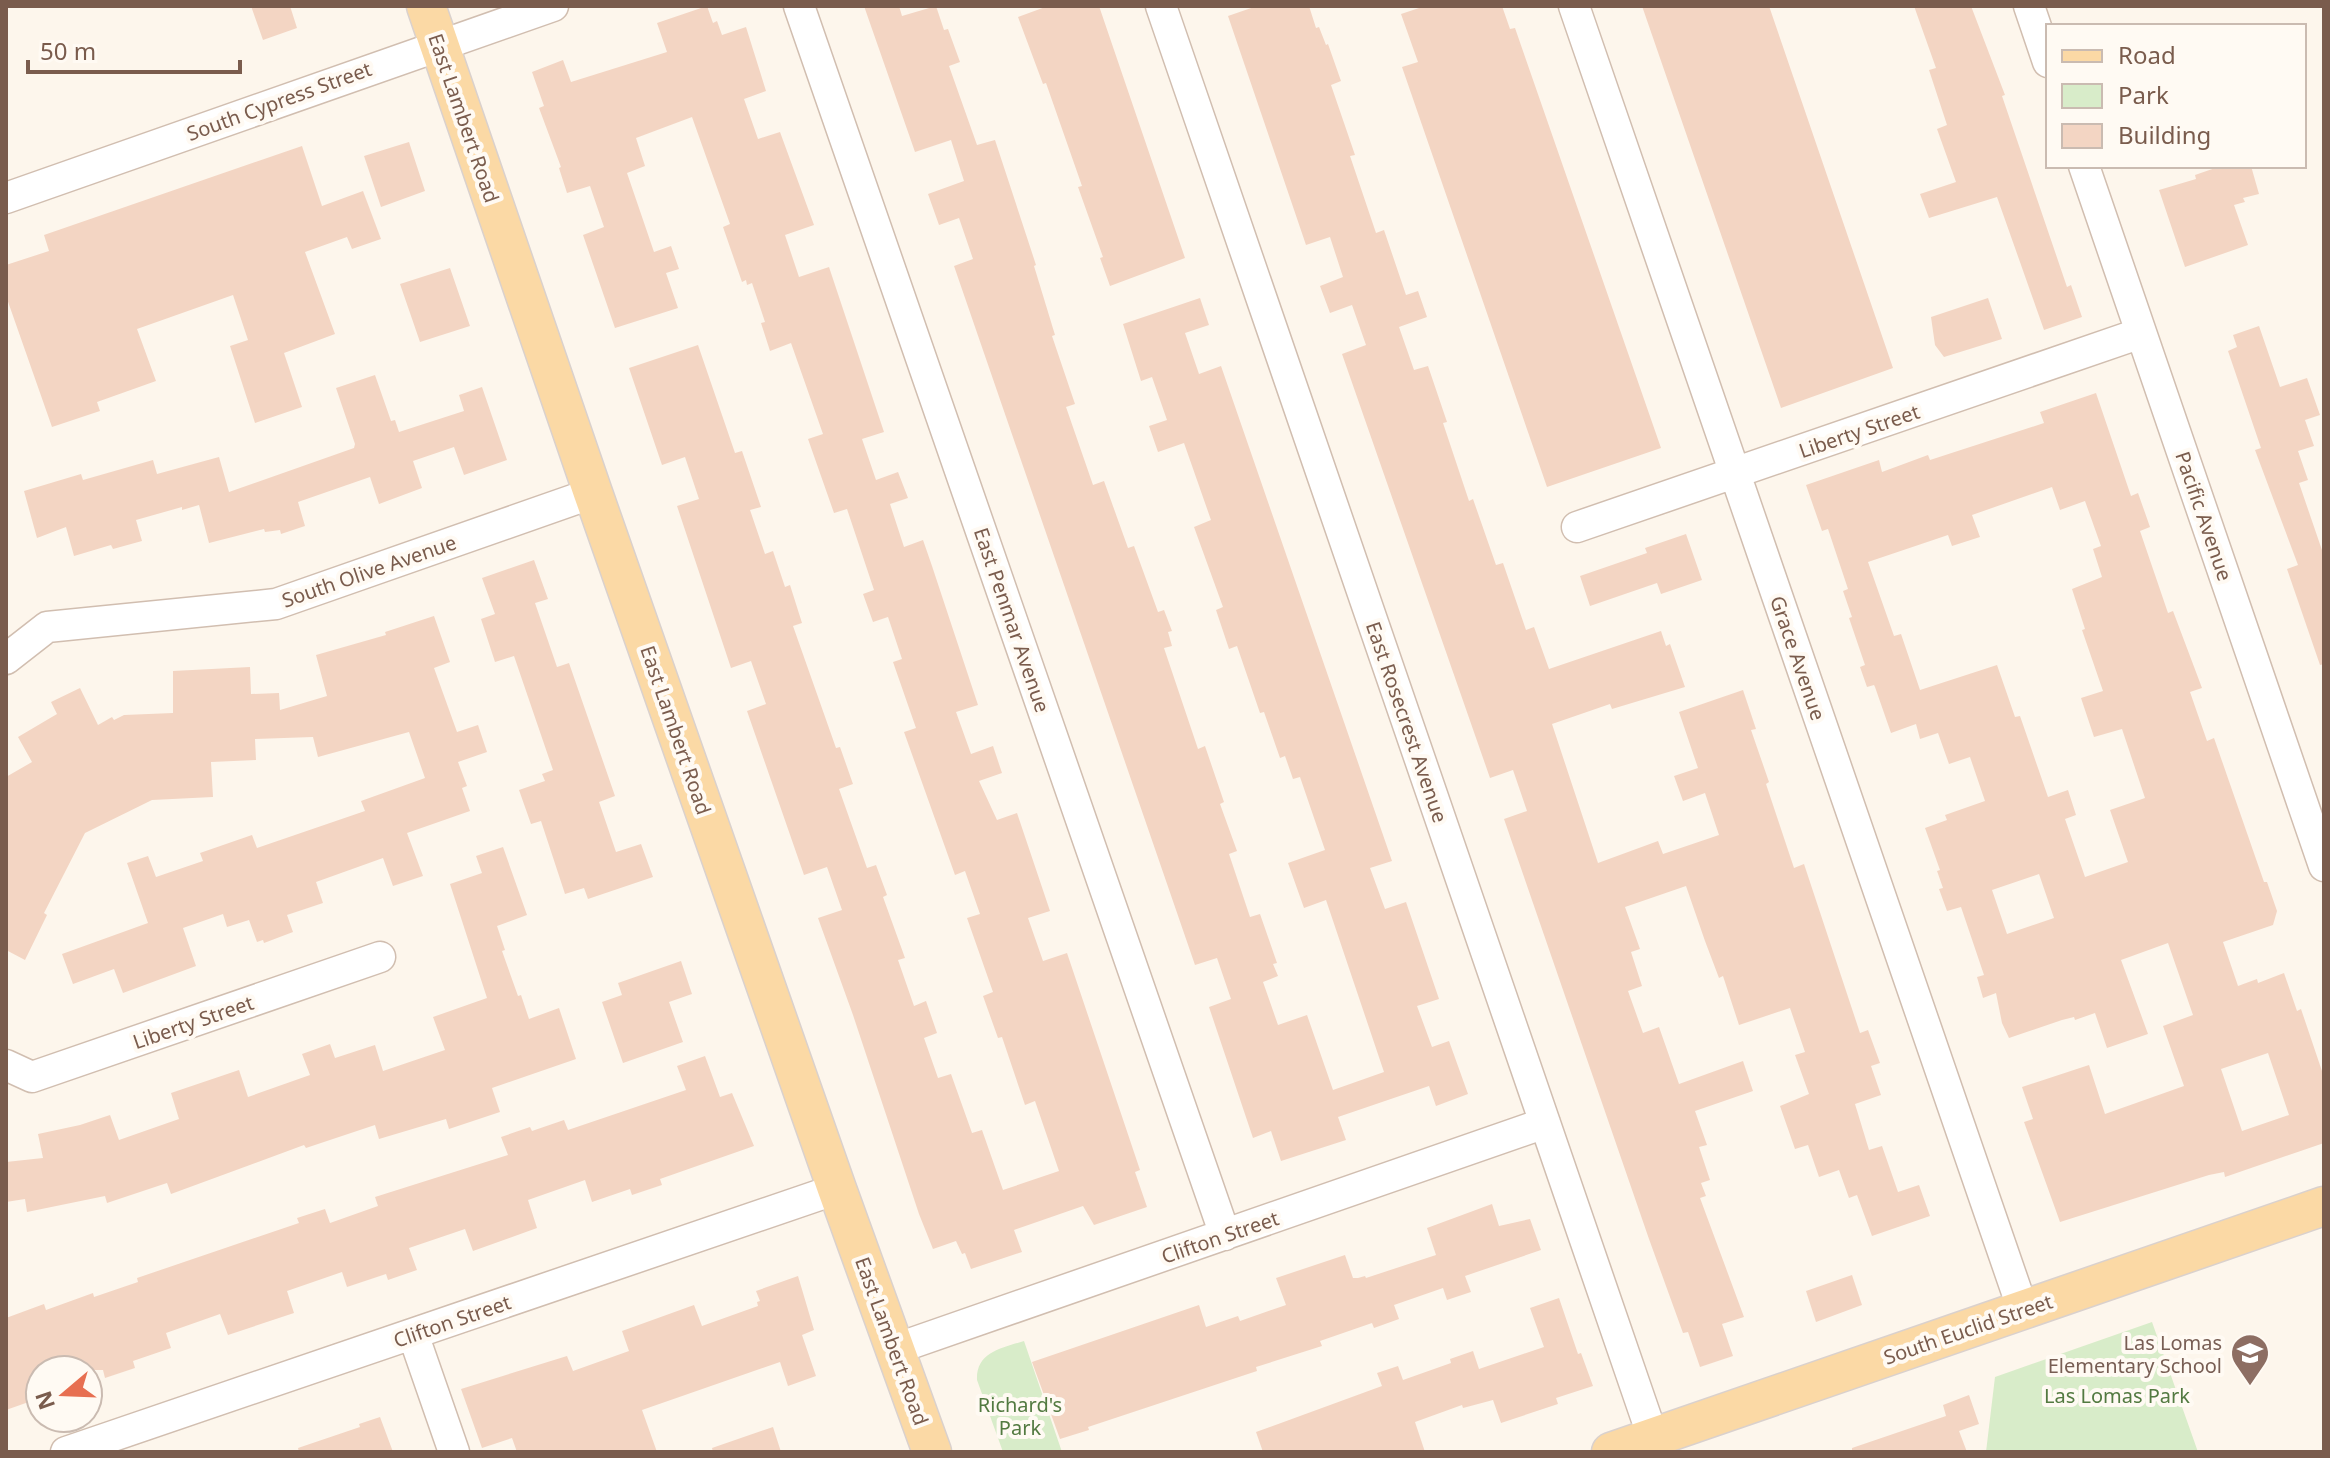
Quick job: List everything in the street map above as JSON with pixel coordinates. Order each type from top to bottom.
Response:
[{"type":"main road","name":"East Lambert Road","points":[[426,6],[593,493],[932,1452]]},
{"type":"main road","name":"South Euclid Street","points":[[1611,1452],[1655,1445],[2023,1310],[2324,1206]]},
{"type":"street","name":"South Cypress Street","points":[[6,198],[553,6]]},
{"type":"street","name":"East Penmar Avenue","points":[[799,6],[1225,1235]]},
{"type":"street","name":"East Rosecrest Avenue","points":[[1161,6],[1655,1445]]},
{"type":"street","name":"Grace Avenue","points":[[1574,6],[2023,1310]]},
{"type":"street","points":[[2029,6],[2046,56]]},
{"type":"street","name":"Pacific Avenue","points":[[2085,168],[2324,866]]},
{"type":"street","name":"Liberty Street","points":[[1577,527],[2141,333]]},
{"type":"street","name":"South Olive Avenue","points":[[6,659],[47,627],[276,604],[593,493]]},
{"type":"street","name":"Liberty Street","points":[[6,1065],[32,1077],[380,957]]},
{"type":"street","name":"Clifton Street","points":[[895,1349],[1545,1123]]},
{"type":"street","name":"Clifton Street","points":[[66,1452],[837,1189]]},
{"type":"street","points":[[413,1334],[454,1452]]},
{"type":"green space","name":"Las Lomas Park","points":[[2152,1322],[2198,1452],[1986,1452],[1995,1377]]},
{"type":"green space","name":"Richard's Park","points":[[1024,1341],[1062,1452],[1003,1452],[977,1380],[981,1363],[986,1357]]},
{"type":"building","points":[[251,6],[290,6],[297,28],[263,40]]},
{"type":"building","points":[[707,6],[713,23],[717,21],[722,35],[746,27],[766,91],[744,99],[758,139],[780,132],[814,225],[785,235],[799,277],[829,267],[884,432],[862,439],[876,480],[898,472],[908,498],[890,504],[904,547],[923,540],[978,705],[956,712],[971,754],[993,746],[1002,773],[979,781],[997,820],[1017,813],[1050,911],[1028,918],[1043,961],[1067,953],[1140,1170],[1135,1172],[1147,1207],[1094,1225],[1083,1206],[1014,1230],[1022,1252],[971,1269],[956,1241],[933,1249],[919,1214],[818,918],[842,910],[827,867],[804,875],[747,711],[766,704],[751,661],[731,668],[677,506],[699,499],[685,457],[662,465],[629,368],[698,345],[735,453],[742,451],[761,507],[750,510],[765,554],[773,551],[785,587],[790,585],[802,623],[793,626],[836,748],[840,747],[853,784],[839,789],[867,868],[876,865],[887,895],[883,897],[905,958],[898,960],[914,1006],[926,1001],[937,1033],[924,1038],[938,1078],[951,1074],[972,1133],[982,1130],[1003,1190],[1059,1171],[1035,1101],[1025,1105],[1002,1037],[998,1038],[983,996],[993,992],[967,918],[980,914],[965,871],[955,875],[904,732],[916,728],[893,662],[902,659],[888,617],[873,622],[863,594],[874,590],[847,509],[834,513],[808,439],[823,434],[791,343],[770,351],[761,323],[765,322],[752,283],[747,285],[746,280],[742,282],[723,227],[730,224],[692,117],[636,138],[645,166],[627,173],[654,252],[671,246],[679,269],[666,273],[678,308],[615,328],[583,235],[604,227],[590,186],[567,193],[561,167],[539,108],[544,106],[532,72],[563,60],[571,82],[667,52],[657,23]]},
{"type":"building","points":[[864,6],[899,6],[902,16],[936,6],[944,30],[948,29],[960,62],[949,66],[977,145],[995,140],[1036,265],[1055,335],[1052,336],[1075,404],[1066,407],[1093,485],[1104,481],[1128,548],[1134,546],[1158,612],[1164,610],[1172,631],[1168,632],[1172,646],[1164,648],[1198,749],[1205,746],[1224,802],[1220,804],[1237,851],[1229,854],[1250,917],[1260,914],[1277,963],[1273,964],[1278,976],[1263,982],[1278,1025],[1307,1015],[1333,1090],[1384,1072],[1326,900],[1304,908],[1288,863],[1325,850],[1300,777],[1293,779],[1285,756],[1280,758],[1264,712],[1260,713],[1237,646],[1229,649],[1216,610],[1223,607],[1194,527],[1211,520],[1184,443],[1158,452],[1149,426],[1167,420],[1152,377],[1141,381],[1123,324],[1200,298],[1209,325],[1185,333],[1199,374],[1221,366],[1392,861],[1370,868],[1385,909],[1406,902],[1439,999],[1417,1006],[1432,1047],[1449,1041],[1468,1094],[1436,1106],[1429,1086],[1338,1117],[1346,1140],[1281,1161],[1271,1131],[1253,1138],[1209,1007],[1231,999],[1217,958],[1195,965],[954,266],[973,259],[959,218],[939,225],[928,194],[964,181],[951,140],[915,152]]},
{"type":"building","points":[[1048,6],[1099,6],[1185,258],[1110,286],[1078,187],[1082,186],[1046,83],[1043,84],[1018,17]]},
{"type":"building","points":[[1257,6],[1309,6],[1316,28],[1319,27],[1328,44],[1341,81],[1331,85],[1355,155],[1350,156],[1376,233],[1384,230],[1406,295],[1418,291],[1427,317],[1399,327],[1414,370],[1428,366],[1469,501],[1473,499],[1496,565],[1503,563],[1526,630],[1534,627],[1549,669],[1661,631],[1666,646],[1670,644],[1685,687],[1612,709],[1610,704],[1552,724],[1598,863],[1658,841],[1663,854],[1719,835],[1705,793],[1683,801],[1674,776],[1698,768],[1679,712],[1743,690],[1756,729],[1751,730],[1769,782],[1766,784],[1794,868],[1804,864],[1860,1033],[1868,1030],[1880,1063],[1871,1066],[1881,1095],[1855,1104],[1869,1150],[1882,1146],[1898,1192],[1919,1185],[1930,1216],[1872,1236],[1857,1195],[1849,1198],[1839,1170],[1819,1177],[1808,1145],[1795,1149],[1780,1106],[1809,1094],[1795,1055],[1805,1052],[1790,1008],[1739,1025],[1723,976],[1719,978],[1686,886],[1625,907],[1640,949],[1631,952],[1642,986],[1628,991],[1643,1033],[1659,1027],[1679,1084],[1743,1061],[1753,1091],[1695,1111],[1707,1145],[1699,1147],[1710,1180],[1701,1183],[1706,1196],[1700,1198],[1744,1317],[1722,1324],[1733,1356],[1700,1367],[1688,1332],[1683,1333],[1649,1239],[1504,819],[1527,811],[1513,770],[1490,778],[1342,354],[1366,345],[1352,305],[1330,313],[1320,286],[1343,277],[1330,237],[1306,245],[1228,16]]},
{"type":"building","points":[[1425,6],[1502,6],[1510,29],[1515,28],[1661,448],[1547,487],[1402,67],[1418,62],[1401,14]]},
{"type":"building","points":[[1642,6],[1769,6],[1893,368],[1781,408]]},
{"type":"building","points":[[1914,6],[1971,6],[2005,95],[2002,96],[2067,287],[2071,285],[2082,317],[2044,330],[1997,197],[1929,218],[1920,194],[1956,182],[1937,129],[1947,125],[1929,70],[1936,68]]},
{"type":"building","points":[[409,142],[425,191],[381,207],[364,156]]},
{"type":"building","points":[[302,146],[322,206],[363,191],[381,239],[352,249],[347,237],[305,252],[335,334],[284,353],[302,407],[255,423],[230,346],[248,340],[233,295],[137,329],[156,381],[97,402],[100,411],[52,427],[6,296],[6,265],[49,251],[44,235]]},
{"type":"building","points":[[2215,168],[2252,168],[2259,194],[2243,198],[2245,202],[2234,205],[2248,245],[2185,267],[2159,190],[2196,179],[2195,175]]},
{"type":"building","points":[[450,268],[470,326],[420,342],[400,284]]},
{"type":"building","points":[[1988,298],[2002,339],[1944,357],[1935,345],[1931,317]]},
{"type":"building","points":[[2259,326],[2280,387],[2307,378],[2320,415],[2305,420],[2314,446],[2298,451],[2308,480],[2299,483],[2324,556],[2324,664],[2320,665],[2287,569],[2298,565],[2255,450],[2261,448],[2228,351],[2237,347],[2233,335]]},
{"type":"building","points":[[375,375],[391,421],[395,420],[399,432],[464,411],[459,395],[482,387],[507,460],[464,475],[454,447],[413,461],[422,488],[379,504],[370,477],[298,502],[305,526],[281,534],[280,530],[265,532],[264,529],[209,543],[199,505],[136,520],[142,541],[113,549],[111,545],[74,556],[66,527],[37,538],[24,491],[81,474],[83,480],[153,460],[157,474],[219,457],[229,492],[354,448],[336,388]]},
{"type":"building","points":[[2096,393],[2131,496],[2138,493],[2150,527],[2140,531],[2168,613],[2173,611],[2202,688],[2190,692],[2207,741],[2214,738],[2277,911],[2273,925],[2223,942],[2238,986],[2257,979],[2258,983],[2284,973],[2297,1011],[2301,1009],[2324,1077],[2324,1143],[2225,1177],[2224,1172],[2209,1175],[2060,1222],[2024,1122],[2033,1119],[2022,1087],[2089,1065],[2105,1114],[2184,1086],[2163,1026],[2193,1015],[2168,943],[2121,960],[2148,1034],[2107,1048],[2095,1013],[2075,1020],[2074,1017],[2062,1020],[2009,1038],[2002,1023],[1996,993],[1983,998],[1977,977],[1984,975],[1961,907],[1947,911],[1939,889],[1943,888],[1937,871],[1940,870],[1925,828],[1947,820],[1945,815],[1985,801],[1970,757],[1949,764],[1938,733],[1920,739],[1916,724],[1891,733],[1875,687],[1867,687],[1860,667],[1865,665],[1843,591],[1848,589],[1828,529],[1822,531],[1806,485],[1879,460],[1882,472],[1928,455],[1930,460],[2044,423],[2040,412]],"holes":[[[2052,487],[2060,510],[2085,501],[2101,546],[2093,549],[2102,577],[2072,589],[2103,691],[2081,698],[2094,737],[2122,729],[2145,798],[2110,810],[2128,862],[2085,877],[2065,819],[2076,815],[2068,790],[2048,797],[2020,716],[2015,717],[1997,665],[1920,690],[1901,634],[1894,636],[1868,562],[1948,535],[1952,546],[1980,537],[1972,515]],[[2039,874],[2054,918],[2007,934],[1992,890]],[[2268,1053],[2289,1115],[2242,1131],[2221,1069]]]},
{"type":"building","points":[[1686,534],[1702,580],[1661,594],[1657,583],[1590,606],[1580,576],[1647,553],[1645,548]]},
{"type":"building","points":[[534,560],[548,599],[535,603],[557,667],[569,663],[615,796],[599,802],[616,852],[641,844],[653,877],[588,899],[584,888],[565,894],[541,821],[531,824],[519,790],[545,781],[542,774],[553,770],[514,656],[495,662],[481,619],[495,614],[482,578]]},
{"type":"building","points":[[434,616],[450,662],[434,668],[457,732],[478,725],[487,752],[458,762],[467,786],[462,788],[470,811],[407,833],[423,876],[393,886],[383,858],[316,882],[323,903],[287,915],[293,932],[264,943],[263,940],[257,942],[249,920],[227,927],[223,914],[183,928],[196,966],[123,993],[114,969],[73,984],[62,954],[148,923],[127,863],[148,856],[156,877],[203,861],[200,853],[252,835],[257,848],[365,811],[361,801],[425,778],[409,732],[318,757],[313,737],[255,739],[256,760],[211,762],[213,797],[152,800],[85,833],[44,913],[47,915],[25,960],[6,950],[6,777],[32,762],[18,737],[57,714],[51,702],[80,688],[98,725],[112,717],[114,720],[124,715],[173,713],[173,671],[250,667],[251,694],[279,693],[280,710],[327,696],[316,655],[386,635],[385,632]]},
{"type":"building","points":[[503,847],[527,915],[497,926],[505,950],[502,951],[529,1019],[559,1008],[576,1059],[492,1088],[500,1112],[449,1129],[446,1119],[379,1139],[375,1125],[306,1148],[304,1145],[171,1194],[167,1183],[107,1203],[105,1196],[27,1212],[25,1199],[6,1202],[6,1162],[43,1158],[38,1134],[110,1115],[119,1140],[179,1119],[171,1093],[239,1070],[248,1097],[310,1075],[302,1054],[330,1044],[335,1058],[375,1045],[383,1071],[445,1050],[433,1017],[487,998],[450,884],[482,873],[476,856]]},
{"type":"building","points":[[681,961],[692,994],[669,1002],[683,1042],[623,1063],[602,1002],[622,995],[618,983]]},
{"type":"building","points":[[705,1056],[720,1097],[732,1093],[754,1146],[660,1179],[662,1185],[632,1195],[630,1189],[592,1202],[585,1180],[528,1200],[537,1228],[473,1251],[465,1229],[409,1248],[417,1270],[388,1280],[386,1274],[347,1287],[342,1272],[287,1291],[294,1313],[228,1335],[220,1314],[166,1333],[171,1348],[133,1361],[135,1368],[105,1378],[104,1354],[24,1354],[24,1404],[6,1410],[6,1318],[44,1304],[46,1310],[93,1293],[94,1297],[138,1282],[137,1278],[299,1223],[297,1218],[325,1209],[330,1223],[378,1206],[375,1197],[508,1155],[501,1137],[564,1120],[568,1130],[686,1090],[677,1066]]},
{"type":"building","points":[[1492,1204],[1499,1226],[1530,1219],[1541,1250],[1465,1276],[1471,1292],[1447,1300],[1443,1288],[1394,1305],[1399,1319],[1374,1328],[1372,1323],[1320,1341],[1322,1346],[1256,1367],[1257,1371],[1060,1439],[1032,1362],[1199,1305],[1206,1327],[1238,1316],[1240,1321],[1286,1305],[1276,1278],[1345,1255],[1353,1278],[1366,1278],[1436,1255],[1427,1228]]},
{"type":"building","points":[[1852,1275],[1862,1305],[1816,1322],[1806,1291]]},
{"type":"building","points":[[798,1276],[814,1330],[802,1335],[816,1376],[788,1386],[780,1362],[642,1410],[657,1452],[517,1452],[512,1438],[482,1448],[461,1389],[567,1356],[573,1371],[629,1351],[622,1331],[694,1305],[702,1326],[758,1306],[757,1302],[760,1301],[756,1291]]},
{"type":"building","points":[[1559,1298],[1578,1354],[1581,1353],[1593,1386],[1556,1398],[1558,1404],[1501,1423],[1493,1400],[1463,1408],[1462,1405],[1415,1422],[1425,1452],[1263,1452],[1256,1432],[1382,1386],[1377,1373],[1398,1366],[1403,1380],[1451,1363],[1450,1359],[1473,1351],[1479,1369],[1544,1347],[1530,1308]]},
{"type":"building","points":[[1969,1395],[1979,1424],[1959,1431],[1967,1452],[1852,1452],[1852,1448],[1946,1416],[1943,1405]]},
{"type":"building","points":[[380,1417],[393,1452],[299,1452],[298,1448]]},
{"type":"building","points":[[773,1427],[781,1452],[713,1452],[712,1448]]},
{"type":"place","name":"Las Lomas Elementary School","points":[[2250,1387]]}]
